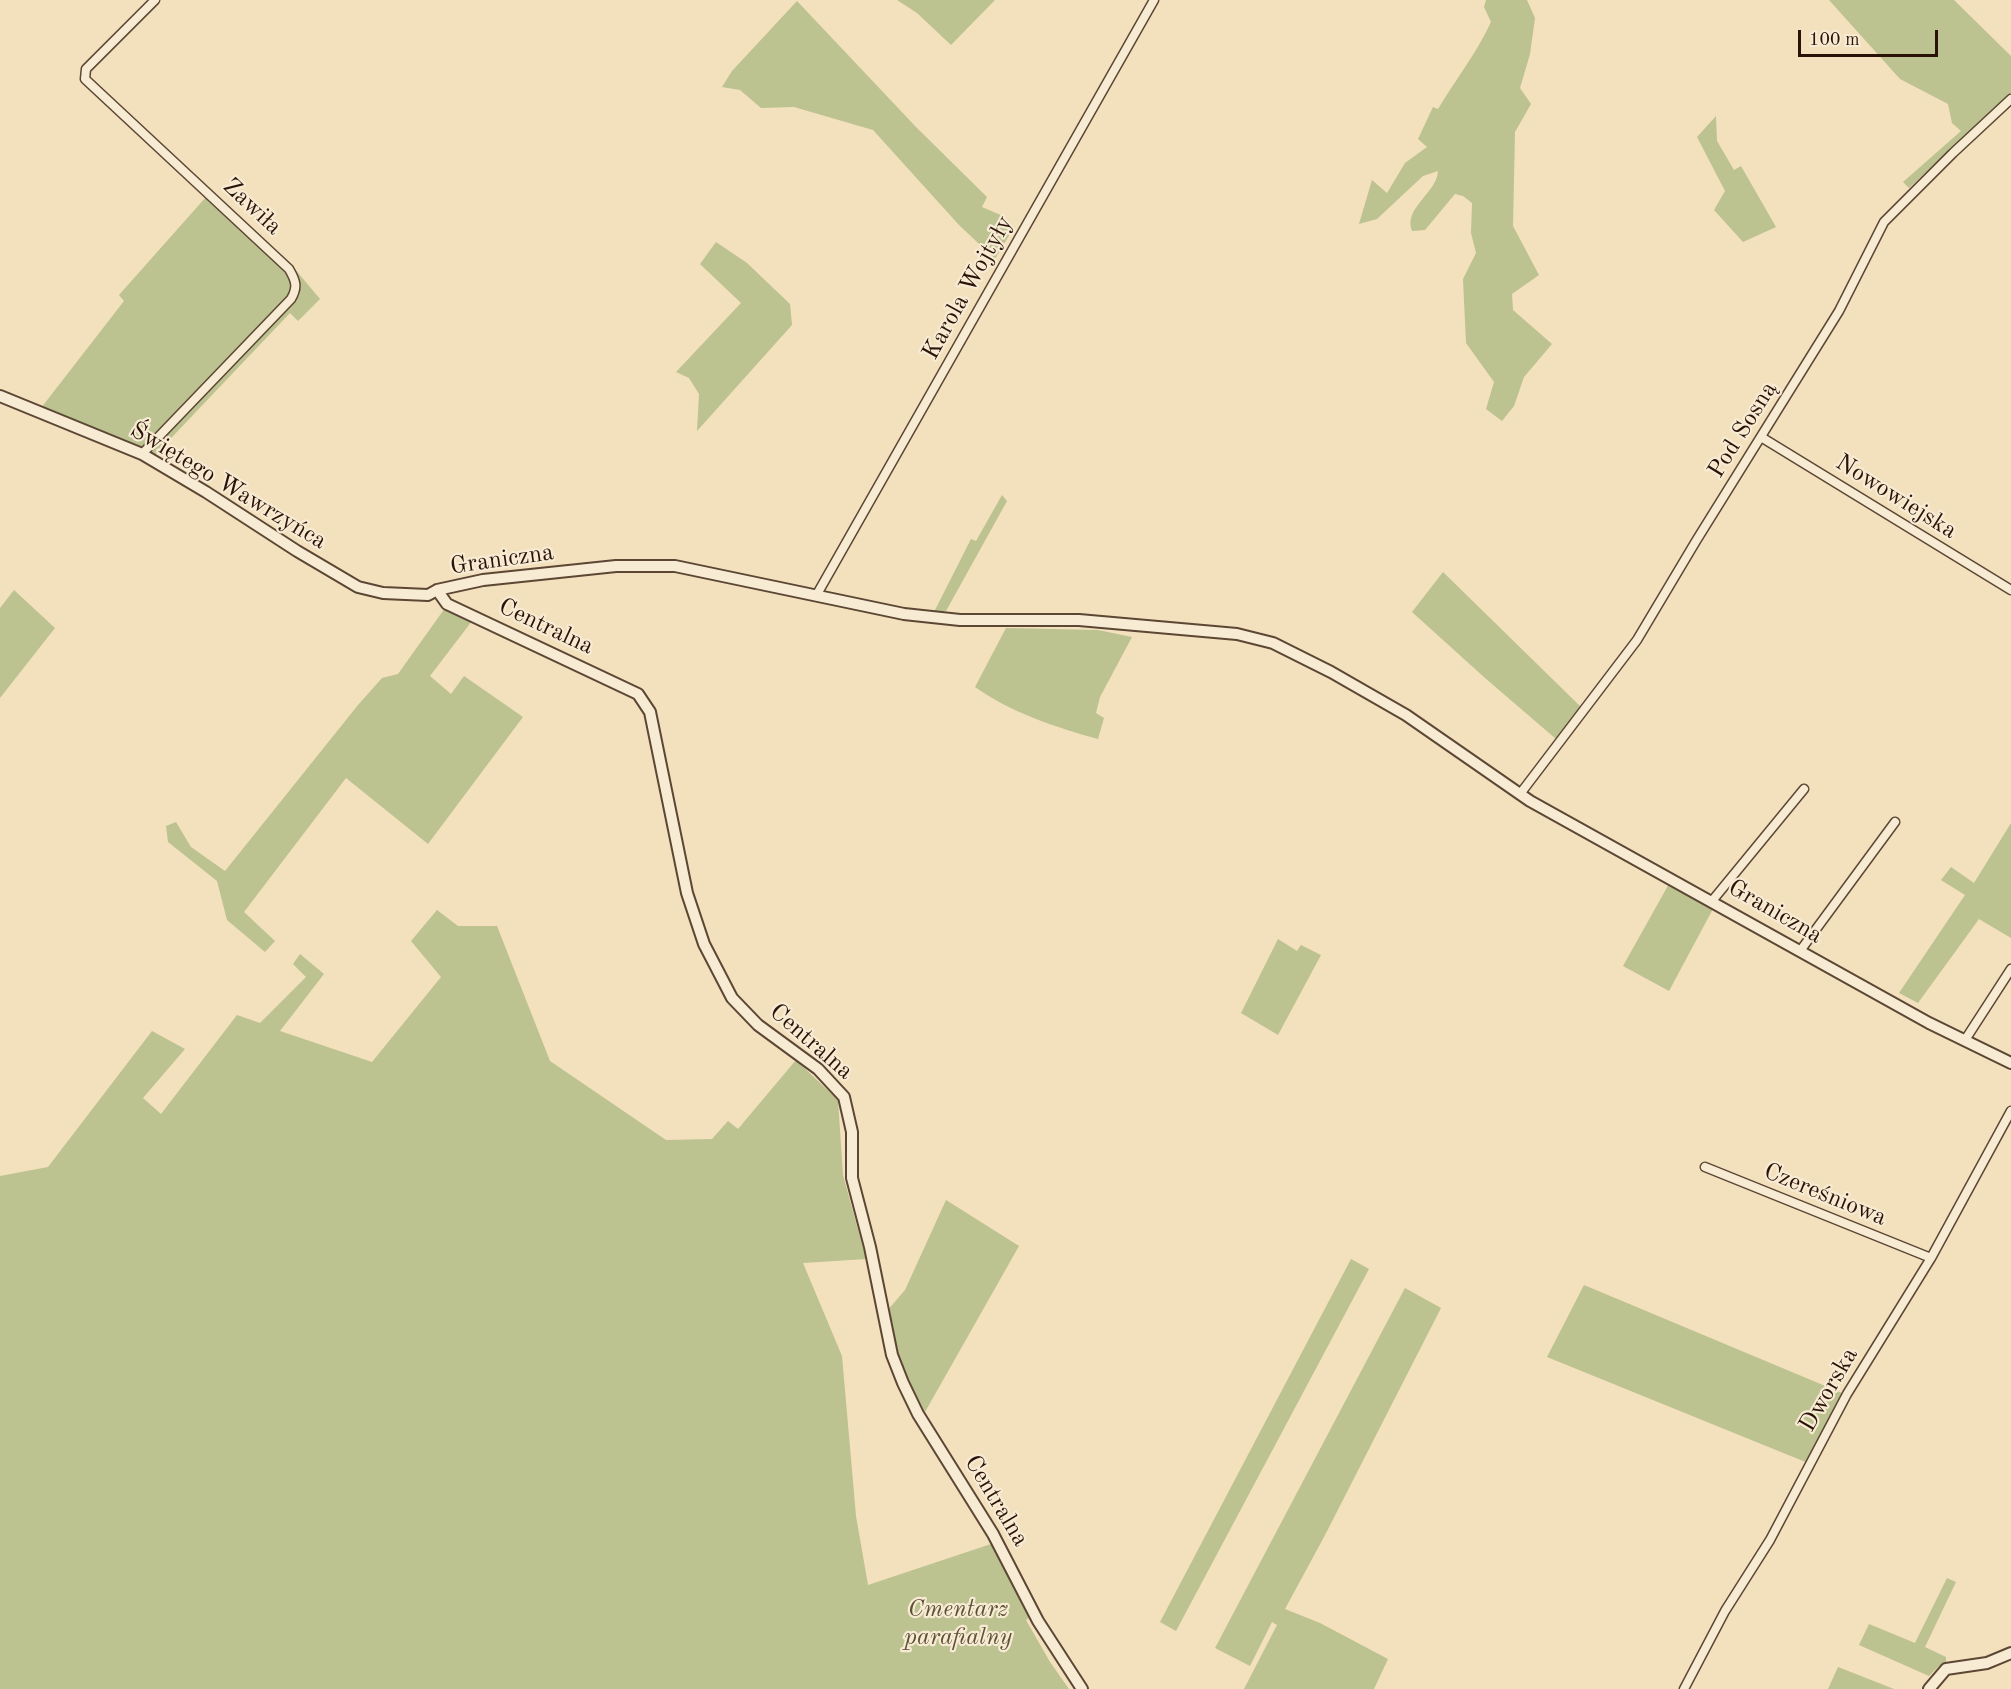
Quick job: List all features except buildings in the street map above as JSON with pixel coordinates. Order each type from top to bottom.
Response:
[{"type":"street","name":"Zawiła","points":[[142,454],[291,300],[296,291],[296,282],[288,269],[85,79],[86,69],[155,0]]},
{"type":"street","name":"Karola Wojtyły","points":[[816,596],[1154,0]]},
{"type":"street","name":"Pod Sosną","points":[[1520,794],[1637,640],[1839,311],[1884,222],[2011,99]]},
{"type":"street","name":"Świętego Wawrzyńca","points":[[0,396],[142,454],[358,587],[383,593],[428,595],[437,590]]},
{"type":"street","name":"Nowowiejska","points":[[1761,437],[2011,590]]},
{"type":"street","name":"Graniczna","points":[[437,590],[483,580],[616,566],[675,566],[904,614],[960,620],[1079,620],[1237,634],[1273,643],[1331,672],[1406,715],[1454,746],[1520,794],[1929,1023],[2011,1063]]},
{"type":"street","name":"Centralna","points":[[437,590],[447,604],[638,694],[650,712],[687,893],[704,944],[732,998],[758,1025],[818,1069],[844,1097],[852,1132],[852,1178],[870,1247],[892,1355],[903,1383],[918,1414],[993,1534],[1038,1621],[1082,1689]]},
{"type":"street","points":[[1712,901],[1804,789]]},
{"type":"street","points":[[1800,951],[1895,822]]},
{"type":"street","points":[[1965,1040],[2011,969]]},
{"type":"street","name":"Dworska","points":[[1684,1689],[1725,1611],[1770,1540],[1847,1394],[1931,1258],[2011,1111]]},
{"type":"street","name":"Czereśniowa","points":[[1705,1167],[1931,1258]]},
{"type":"street","points":[[1929,1689],[1946,1669],[1987,1663],[2011,1653]]},
{"type":"green space","points":[[897,0],[995,0],[951,45],[917,13]]},
{"type":"green space","points":[[1486,0],[1527,0],[1535,18],[1530,54],[1520,88],[1531,104],[1515,132],[1513,226],[1539,275],[1512,294],[1513,310],[1552,344],[1524,377],[1514,406],[1502,421],[1486,409],[1494,382],[1466,343],[1463,279],[1476,253],[1471,233],[1472,203],[1463,196],[1455,194],[1425,230],[1412,231],[1410,223],[1412,215],[1432,186],[1438,171],[1423,176],[1377,219],[1359,224],[1372,180],[1387,193],[1405,163],[1427,147],[1418,139],[1433,107],[1438,109],[1491,22],[1484,7]]},
{"type":"green space","points":[[1829,0],[1954,0],[2011,56],[2011,93],[1909,188],[1903,182],[1961,131],[1952,123],[1948,104],[1900,79]]},
{"type":"green space","points":[[797,1],[916,127],[987,197],[982,207],[1003,216],[1014,227],[995,259],[959,225],[873,130],[794,107],[761,108],[740,90],[722,87],[732,71]]},
{"type":"green space","points":[[1716,116],[1717,141],[1734,170],[1741,166],[1776,227],[1743,242],[1714,210],[1725,191],[1697,137]]},
{"type":"green space","points":[[206,197],[288,270],[294,283],[290,297],[141,449],[41,408],[124,301],[119,295]]},
{"type":"green space","points":[[716,242],[747,263],[790,304],[792,325],[697,431],[699,394],[689,378],[676,372],[741,303],[700,264]]},
{"type":"green space","points":[[294,268],[320,299],[298,321],[290,313],[155,455],[150,454],[149,448],[289,305],[300,286]]},
{"type":"green space","points":[[1002,495],[1007,501],[946,611],[934,612],[971,539],[976,541]]},
{"type":"green space","points":[[1443,572],[1581,707],[1556,739],[1412,612]]},
{"type":"green space","points":[[14,590],[55,628],[0,698],[0,608]]},
{"type":"green space","points":[[445,608],[472,621],[430,676],[451,694],[464,676],[523,717],[428,844],[346,778],[244,912],[275,941],[265,952],[227,920],[217,881],[168,842],[166,826],[176,822],[191,847],[225,871],[358,705],[382,678],[398,674]]},
{"type":"green space","points":[[1006,628],[1098,630],[1132,637],[1100,697],[1096,713],[1104,718],[1098,739],[1034,718],[975,687]]},
{"type":"green space","points":[[2011,823],[2011,938],[1979,919],[1918,1003],[1899,993],[1965,895],[1941,880],[1951,867],[1974,883]]},
{"type":"green space","points":[[1670,882],[1714,907],[1669,991],[1623,966]]},
{"type":"green space","name":"Cmentarz parafialny","points":[[437,910],[458,926],[497,926],[550,1061],[666,1140],[712,1139],[728,1121],[738,1129],[796,1060],[838,1100],[843,1175],[866,1259],[803,1263],[842,1356],[856,1516],[868,1585],[991,1544],[1029,1618],[1026,1620],[1050,1662],[1069,1689],[0,1689],[0,1176],[48,1167],[152,1031],[185,1049],[143,1098],[161,1114],[237,1015],[260,1023],[306,977],[293,964],[300,954],[324,974],[280,1031],[372,1062],[441,977],[411,941]]},
{"type":"green space","points":[[1278,939],[1297,951],[1301,945],[1321,955],[1278,1035],[1241,1013]]},
{"type":"green space","points":[[946,1200],[1019,1246],[925,1412],[898,1359],[887,1311],[905,1290]]},
{"type":"green space","points":[[1351,1259],[1369,1269],[1176,1631],[1160,1622]]},
{"type":"green space","points":[[1584,1285],[1842,1393],[1808,1463],[1547,1357]]},
{"type":"green space","points":[[1405,1288],[1441,1308],[1285,1609],[1320,1623],[1388,1659],[1374,1689],[1244,1689],[1277,1625],[1272,1622],[1250,1666],[1215,1648]]},
{"type":"green space","points":[[1947,1578],[1956,1582],[1925,1647],[1946,1657],[1946,1665],[1939,1666],[1929,1676],[1859,1645],[1869,1624],[1915,1643]]},
{"type":"green space","points":[[1838,1667],[1894,1689],[1828,1689]]}]
